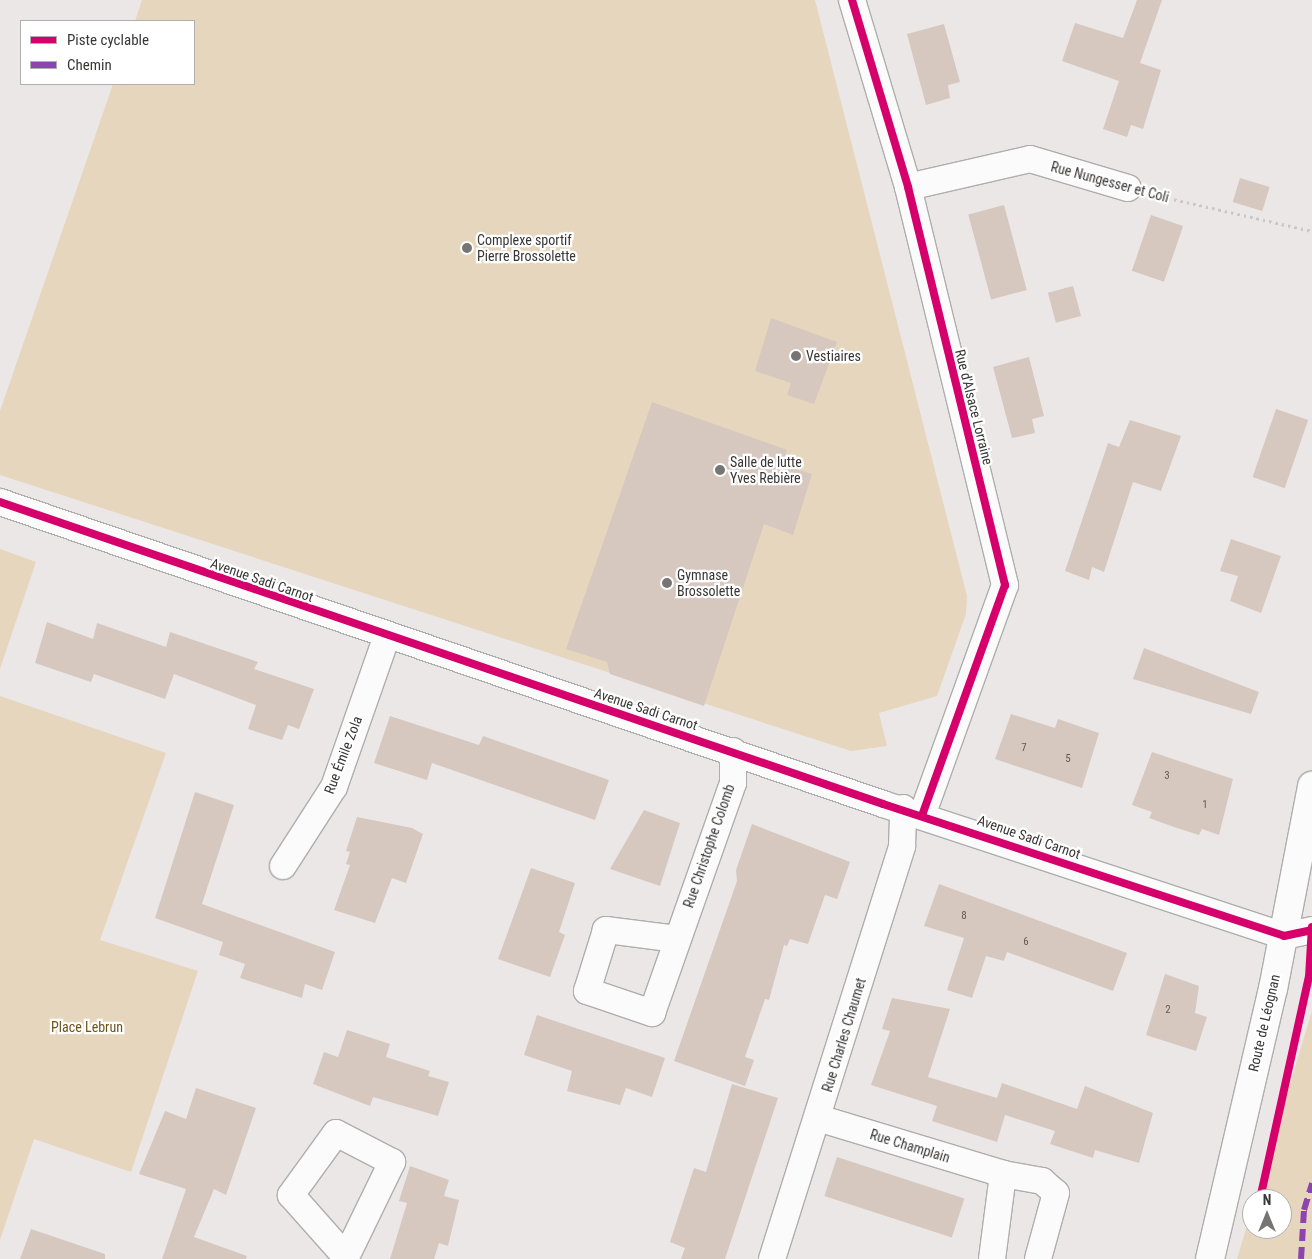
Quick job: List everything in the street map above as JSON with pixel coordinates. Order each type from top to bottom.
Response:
[{"type":"main road","name":"Route de Léognan","points":[[1210,1259],[1284,936],[1312,786]]},
{"type":"street","name":"Rue d'Alsace Lorraine","points":[[852,0],[908,187],[1005,585],[912,811]]},
{"type":"street","name":"Rue Nungesser et Coli","points":[[908,187],[1030,159],[1128,188]]},
{"type":"street","name":"Avenue Sadi Carnot","points":[[0,502],[387,636],[1284,936]]},
{"type":"street","name":"Rue Émile Zola","points":[[283,866],[334,787],[387,636]]},
{"type":"street","name":"Rue Christophe Colomb","points":[[677,939],[733,783],[733,751]]},
{"type":"street","name":"Rue Charles Chaumet","points":[[772,1259],[818,1118],[912,811]]},
{"type":"street","points":[[1284,936],[1312,930]]},
{"type":"street","name":"Rue Champlain","points":[[818,1118],[1003,1174],[1042,1181],[1056,1193],[1038,1259]]},
{"type":"street","points":[[992,1259],[1003,1174]]},
{"type":"green space","name":"Complexe sportif Pierre Brossolette","points":[[142,0],[815,0],[967,596],[966,614],[937,696],[879,713],[887,746],[851,751],[0,475],[0,411],[113,85],[195,85],[195,20],[135,20]]},
{"type":"green space","points":[[0,549],[36,562],[0,669]]},
{"type":"green space","name":"Place Lebrun","points":[[0,696],[166,753],[100,940],[198,971],[131,1172],[34,1139],[0,1240]]},
{"type":"green space","points":[[1312,1011],[1312,1259],[1237,1259],[1243,1239],[1292,1239],[1292,1189],[1258,1189]]},
{"type":"building","points":[[1137,0],[1162,0],[1140,63],[1161,70],[1143,129],[1131,125],[1127,137],[1103,129],[1119,81],[1062,61],[1075,23],[1123,38]]},
{"type":"building","points":[[944,24],[960,82],[948,85],[950,98],[926,105],[907,34]]},
{"type":"building","points":[[1240,178],[1270,187],[1262,211],[1233,202]]},
{"type":"building","points":[[1004,205],[1027,290],[991,300],[968,215]]},
{"type":"building","points":[[1151,215],[1183,226],[1164,282],[1132,271]]},
{"type":"building","points":[[1073,286],[1081,316],[1056,323],[1048,293]]},
{"type":"building","name":"Vestiaires","points":[[771,318],[837,342],[814,404],[787,395],[791,383],[755,371]]},
{"type":"building","points":[[1029,357],[1044,416],[1032,419],[1035,433],[1012,438],[993,367]]},
{"type":"building","name":"Gymnase Brossolette","points":[[652,402],[787,450],[783,465],[812,474],[793,535],[764,524],[704,706],[610,674],[607,662],[566,649]]},
{"type":"building","points":[[1276,409],[1308,420],[1285,488],[1253,477]]},
{"type":"building","points":[[1130,420],[1181,436],[1161,491],[1133,482],[1104,572],[1092,567],[1089,580],[1065,571],[1108,443],[1119,447]]},
{"type":"building","points":[[1231,539],[1281,556],[1261,613],[1230,601],[1238,576],[1220,571]]},
{"type":"building","points":[[47,622],[93,639],[97,623],[166,647],[170,632],[258,662],[254,669],[314,689],[299,729],[288,725],[282,740],[248,729],[256,705],[174,674],[165,699],[94,674],[91,682],[35,663]]},
{"type":"building","points":[[1144,648],[1259,692],[1251,714],[1133,679]]},
{"type":"building","points":[[1011,714],[1055,728],[1058,719],[1099,733],[1082,788],[995,759]]},
{"type":"building","points":[[390,716],[479,745],[483,736],[609,780],[595,820],[432,763],[427,780],[374,763]]},
{"type":"building","points":[[1152,752],[1233,779],[1219,835],[1202,829],[1199,835],[1174,827],[1149,818],[1152,812],[1132,805]]},
{"type":"building","points":[[195,792],[234,805],[202,904],[335,952],[322,990],[305,984],[302,998],[240,978],[245,964],[219,955],[223,942],[155,918]]},
{"type":"building","points":[[644,810],[680,823],[660,886],[610,869]]},
{"type":"building","points":[[357,817],[412,828],[423,834],[406,883],[392,878],[375,923],[334,910],[350,865],[346,864],[350,852],[346,851]]},
{"type":"building","points":[[752,824],[850,862],[837,899],[825,895],[808,944],[790,939],[787,946],[784,945],[769,1000],[765,999],[745,1057],[754,1060],[745,1086],[674,1061],[737,881],[736,870]]},
{"type":"building","points":[[531,868],[575,883],[559,932],[565,935],[550,977],[498,959]]},
{"type":"building","points":[[939,884],[1127,953],[1113,991],[1007,952],[1004,961],[986,956],[972,998],[947,990],[964,938],[924,926]]},
{"type":"building","points":[[1165,974],[1199,986],[1195,1013],[1207,1017],[1196,1051],[1146,1035]]},
{"type":"building","points":[[892,998],[950,1009],[928,1077],[997,1098],[1002,1083],[1077,1109],[1085,1086],[1153,1113],[1139,1163],[1095,1150],[1093,1158],[1050,1144],[1055,1131],[1005,1115],[997,1142],[932,1121],[937,1106],[871,1085],[890,1031],[882,1029]]},
{"type":"building","points":[[537,1015],[665,1058],[652,1097],[626,1088],[620,1105],[567,1091],[572,1071],[524,1055]]},
{"type":"building","points":[[347,1030],[390,1044],[386,1057],[430,1071],[428,1076],[449,1082],[438,1116],[373,1097],[370,1106],[313,1084],[324,1052],[338,1057]]},
{"type":"building","points":[[732,1084],[778,1098],[725,1259],[681,1259],[685,1248],[670,1242],[694,1168],[706,1172]]},
{"type":"building","points":[[196,1088],[256,1108],[226,1195],[214,1189],[194,1237],[247,1256],[246,1259],[162,1259],[186,1189],[139,1174],[165,1111],[186,1119]]},
{"type":"building","points":[[837,1157],[964,1198],[952,1237],[824,1196]]},
{"type":"building","points":[[410,1166],[449,1180],[444,1196],[459,1200],[448,1246],[439,1243],[434,1259],[390,1259],[407,1203],[399,1201]]},
{"type":"building","points":[[31,1229],[105,1254],[105,1259],[20,1259]]},
{"type":"marked path","points":[[1301,1259],[1304,1210],[1312,1183]]},
{"type":"cycle path","points":[[852,0],[908,187],[1005,585],[922,815]]},
{"type":"cycle path","points":[[0,502],[883,804],[1284,936],[1312,930]]},
{"type":"cycle path","points":[[1262,1189],[1309,977],[1312,927]]},
{"type":"place","name":"Complexe sportif Pierre Brossolette","points":[[467,248]]},
{"type":"place","name":"Vestiaires","points":[[796,356]]},
{"type":"place","name":"Salle de lutte Yves Rebière","points":[[720,470]]},
{"type":"place","name":"Gymnase Brossolette","points":[[667,583]]}]
